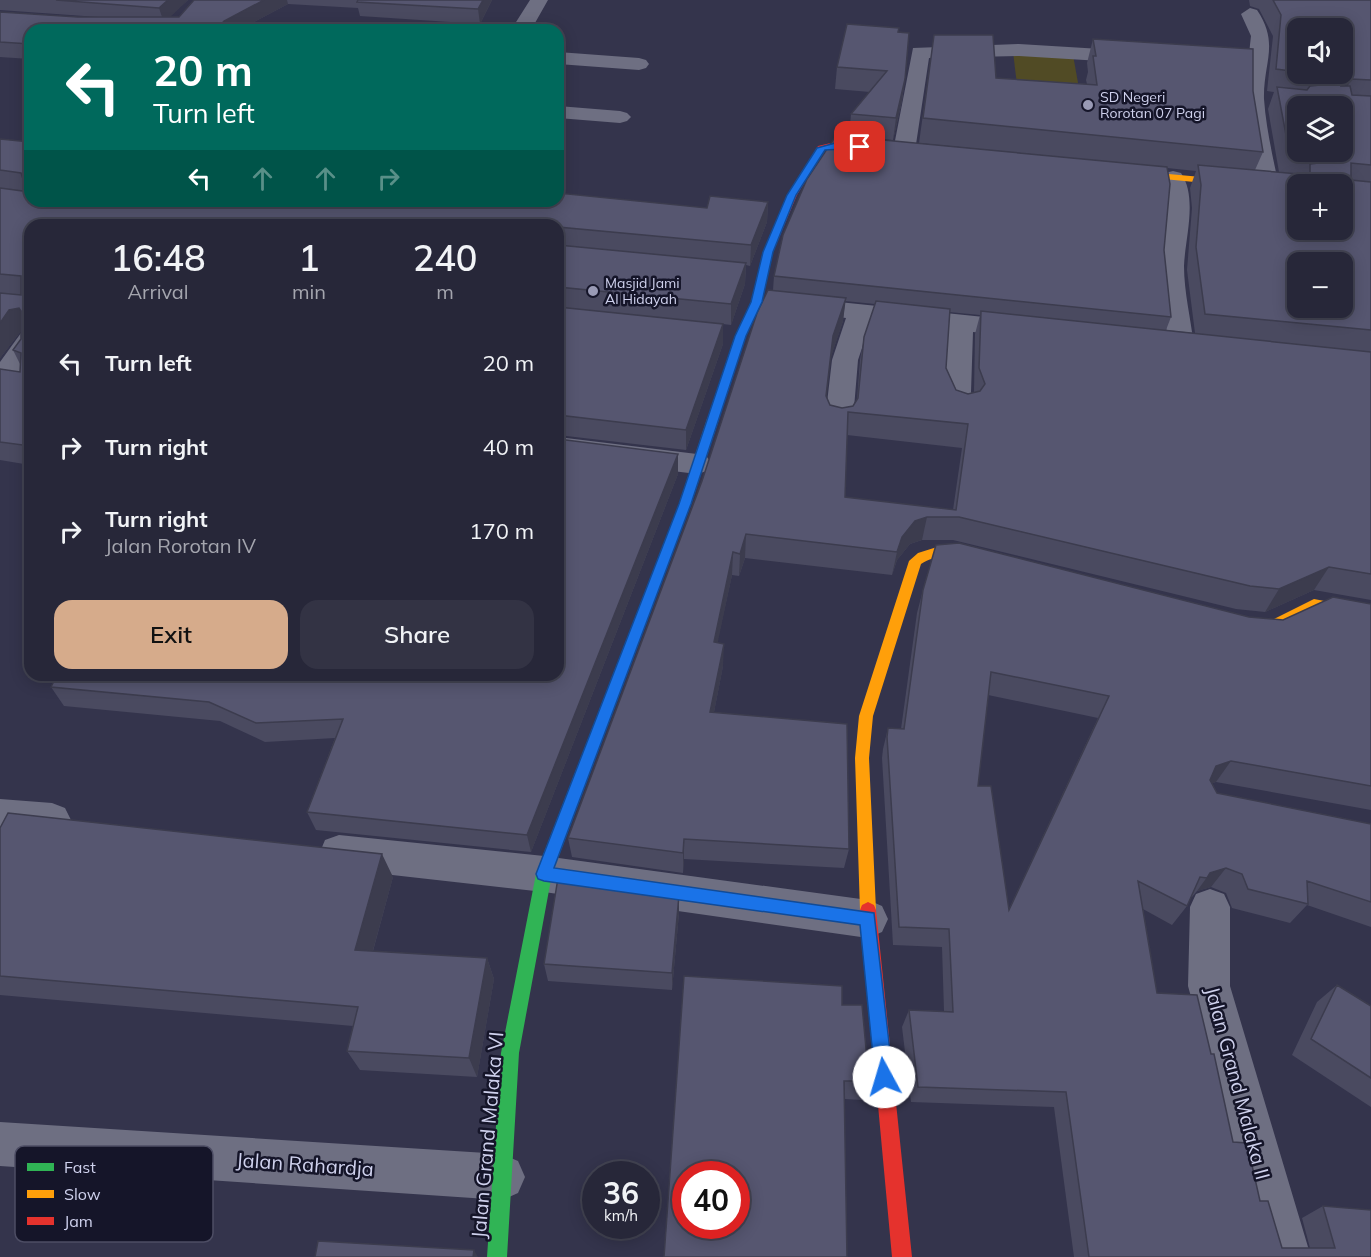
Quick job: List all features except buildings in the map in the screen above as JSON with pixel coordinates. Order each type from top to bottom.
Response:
[{"type":"street","points":[[525,24],[539,0]]},
{"type":"street","points":[[1250,14],[1261,36],[1254,98],[1259,143],[1268,186]]},
{"type":"street","points":[[909,151],[917,56],[923,50],[1019,50],[1155,58]]},
{"type":"street","points":[[564,58],[639,64]]},
{"type":"street","points":[[1233,64],[1256,66]]},
{"type":"street","points":[[1254,98],[1276,101]]},
{"type":"street","points":[[564,112],[620,117]]},
{"type":"street","name":"Jalan Grand Malaka VI","points":[[497,1257],[510,1053],[544,874],[673,536],[698,464],[729,335],[756,302],[751,275],[768,252],[792,195],[821,148],[839,144],[909,151]]},
{"type":"street","points":[[1114,172],[1287,188]]},
{"type":"street","points":[[1173,178],[1178,201],[1169,344],[1210,348]]},
{"type":"street","points":[[756,302],[1053,332]]},
{"type":"street","points":[[839,420],[845,360],[861,312]]},
{"type":"street","points":[[960,322],[957,392],[963,406]]},
{"type":"street","points":[[24,348],[4,376],[10,380],[24,381]]},
{"type":"street","points":[[564,448],[698,464]]},
{"type":"street","points":[[902,1257],[868,919],[862,758],[866,716],[915,561],[922,554],[938,552],[987,562]]},
{"type":"street","points":[[1246,625],[1269,627],[1314,604],[1371,615]]},
{"type":"street","points":[[0,815],[83,824]]},
{"type":"street","points":[[307,848],[544,874],[868,919]]},
{"type":"street","name":"Jalan Grand Malaka II","points":[[1210,907],[1209,986],[1287,1257]]},
{"type":"street","name":"Jalan Rahardja","points":[[0,1144],[30,1146]]},
{"type":"street","name":"Jalan Rahardja","points":[[213,1158],[502,1177]]},
{"type":"shaded area","points":[[1013,52],[1073,55],[1082,105],[1019,101]]},
{"type":"traffic: fast","points":[[497,1257],[510,1053],[544,874],[550,858]]},
{"type":"traffic: slow","points":[[1125,173],[1287,188]]},
{"type":"traffic: slow","points":[[550,858],[685,504],[713,419]]},
{"type":"traffic: slow","points":[[868,910],[862,758],[866,716],[915,561],[922,556],[937,552],[978,559]]},
{"type":"traffic: slow","points":[[1258,626],[1269,627],[1314,604],[1371,615]]},
{"type":"traffic: jam","points":[[713,419],[741,336],[756,302],[768,252],[792,195],[821,148],[839,144],[874,148]]},
{"type":"traffic: jam","points":[[868,910],[902,1257]]},
{"type":"place","name":"SD Negeri Rorotan 07 Pagi","points":[[1088,105]]},
{"type":"place","name":"Masjid Jami Al Hidayah","points":[[593,291]]},
{"type":"route","points":[[860,147],[839,144],[821,148],[792,195],[768,252],[756,302],[741,336],[685,504],[544,874],[868,919],[884,1077]]}]
